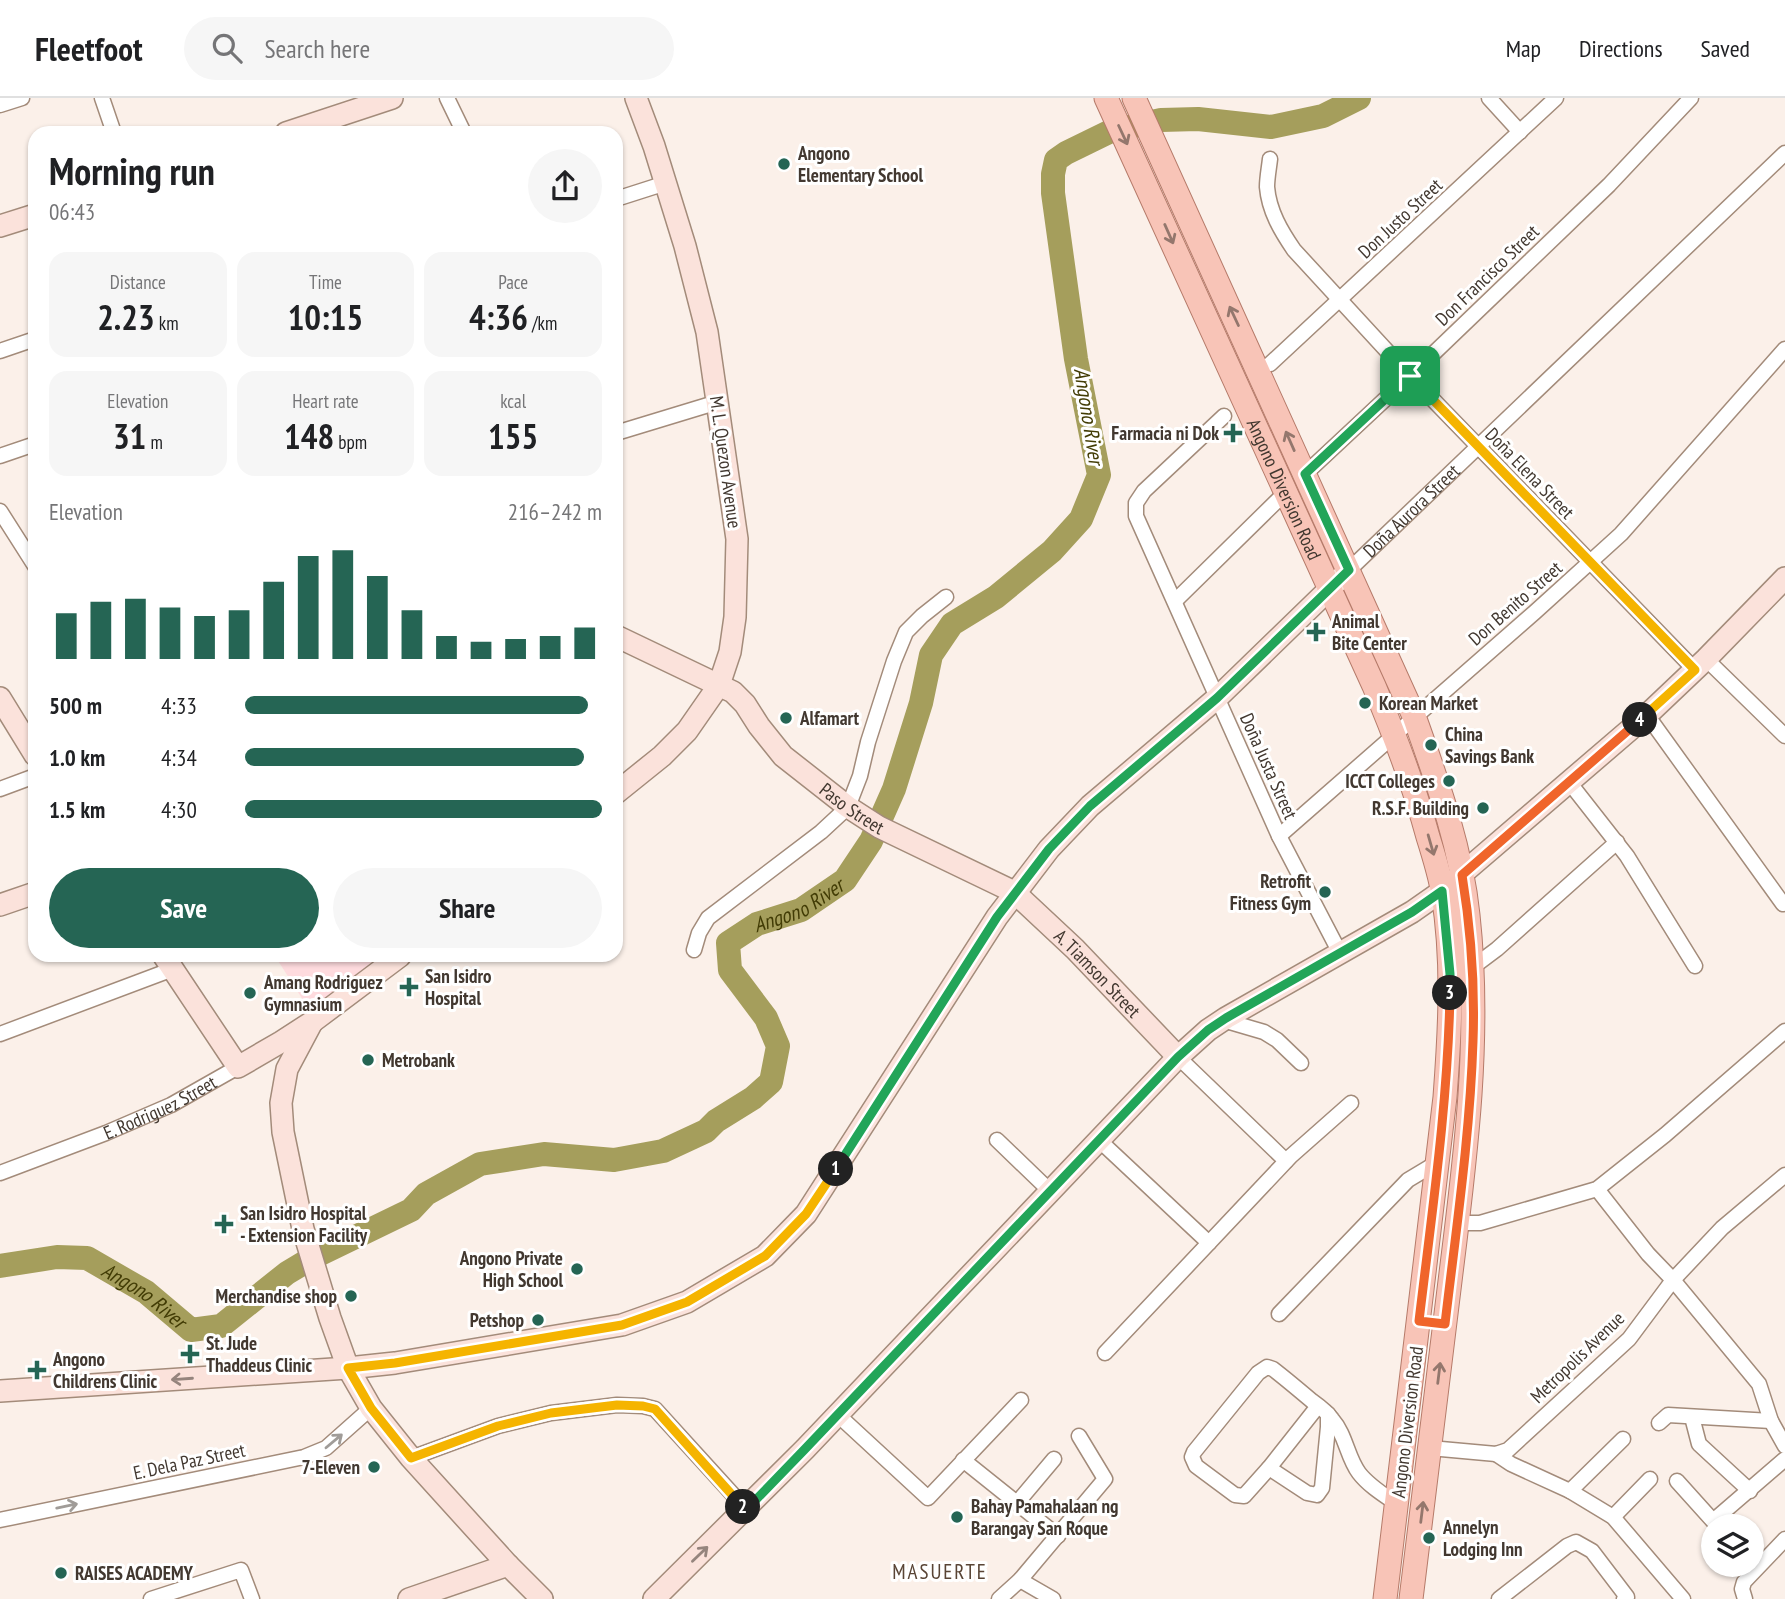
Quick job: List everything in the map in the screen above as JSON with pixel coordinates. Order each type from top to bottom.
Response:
[{"type":"main road","name":"Angono Diversion Road","points":[[1106,98],[1330,587],[1394,734],[1419,805],[1442,891],[1450,974],[1445,1097],[1385,1599]]},
{"type":"main road","name":"Angono Diversion Road","points":[[1134,98],[1414,716],[1450,821],[1462,875],[1473,967],[1474,1040],[1457,1223],[1415,1592]]},
{"type":"main road","points":[[1419,1321],[1445,1324]]},
{"type":"main road","points":[[1388,1573],[1415,1592]]},
{"type":"street","points":[[0,105],[22,98]]},
{"type":"street","points":[[102,98],[112,126]]},
{"type":"street","points":[[307,126],[392,98]]},
{"type":"street","points":[[447,98],[461,126]]},
{"type":"street","name":"M. L. Quezon Avenue","points":[[623,787],[662,756],[687,731],[719,685],[730,652],[735,617],[737,539],[707,332],[665,179],[636,98]]},
{"type":"street","points":[[1489,98],[1520,131]]},
{"type":"street","name":"Don Justo Street","points":[[1270,364],[1556,98]]},
{"type":"street","name":"Don Francisco Street","points":[[1305,474],[1609,185],[1690,98]]},
{"type":"street","name":"Doña Aurora Street","points":[[0,1391],[348,1368],[395,1363],[622,1325],[687,1302],[765,1256],[806,1214],[997,917],[1063,833],[1090,806],[1217,698],[1785,153]]},
{"type":"street","name":"Doña Elena Street","points":[[1270,159],[1267,188],[1273,214],[1281,232],[1294,250],[1410,376],[1590,563],[1700,664],[1785,736]]},
{"type":"street","points":[[623,190],[665,179]]},
{"type":"street","points":[[623,196],[665,179]]},
{"type":"street","points":[[0,226],[28,217]]},
{"type":"street","points":[[0,351],[28,341]]},
{"type":"street","name":"Don Benito Street","points":[[1279,836],[1621,534],[1785,349]]},
{"type":"street","points":[[623,431],[718,402]]},
{"type":"street","name":"Doña Justa Street","points":[[1224,416],[1144,491],[1136,502],[1136,516],[1279,836],[1340,953]]},
{"type":"street","points":[[0,456],[28,446]]},
{"type":"street","points":[[1175,601],[1286,492]]},
{"type":"street","points":[[0,511],[28,555]]},
{"type":"street","points":[[654,1599],[746,1510],[838,1415],[1178,1057],[1223,1020],[1412,912],[1442,891],[1647,715],[1785,578]]},
{"type":"street","points":[[694,950],[699,933],[708,918],[852,809],[868,742],[906,632],[946,597]]},
{"type":"street","name":"Paso Street","points":[[623,639],[733,692],[783,756],[879,827],[1014,892]]},
{"type":"street","points":[[0,698],[28,744]]},
{"type":"street","points":[[1647,715],[1783,904]]},
{"type":"street","points":[[0,789],[28,779]]},
{"type":"street","points":[[1569,782],[1617,842],[1695,966]]},
{"type":"street","points":[[1473,967],[1617,842]]},
{"type":"street","name":"A. Tiamson Street","points":[[1014,892],[1074,949],[1178,1057]]},
{"type":"street","points":[[0,905],[28,895]]},
{"type":"street","points":[[0,1034],[169,962],[238,1067]]},
{"type":"street","points":[[392,962],[312,1022],[287,1069],[281,1103],[283,1132],[303,1229],[348,1368],[371,1408],[411,1458],[542,1599]]},
{"type":"street","points":[[1223,1020],[1264,1031],[1301,1063]]},
{"type":"street","name":"E. Rodriguez Street","points":[[0,1173],[161,1109],[312,1022]]},
{"type":"street","points":[[1457,1223],[1480,1223],[1597,1189],[1665,1135],[1785,1031]]},
{"type":"street","points":[[1178,1057],[1286,1161]]},
{"type":"street","points":[[1105,1353],[1286,1161],[1351,1103]]},
{"type":"street","points":[[997,1140],[1051,1192]]},
{"type":"street","points":[[1100,1140],[1209,1243]]},
{"type":"street","points":[[1279,1314],[1408,1180],[1438,1162]]},
{"type":"street","name":"Metropolis Avenue","points":[[1496,1454],[1507,1450],[1629,1339],[1673,1280],[1722,1228],[1785,1175]]},
{"type":"street","points":[[1597,1189],[1648,1254],[1673,1280],[1759,1384],[1771,1421],[1785,1446]]},
{"type":"street","points":[[1323,1410],[1248,1493],[1240,1497],[1196,1466],[1192,1458],[1194,1452],[1258,1373],[1263,1368],[1273,1369],[1323,1410],[1339,1429],[1359,1474],[1397,1504]]},
{"type":"street","points":[[838,1415],[928,1498],[1021,1400]]},
{"type":"street","points":[[411,1458],[498,1426],[551,1413],[617,1405],[643,1406],[655,1409],[746,1510]]},
{"type":"street","name":"E. Dela Paz Street","points":[[0,1520],[304,1457],[326,1448],[371,1408]]},
{"type":"street","points":[[1269,1468],[1307,1493],[1317,1495],[1322,1488],[1328,1427],[1323,1410]]},
{"type":"street","points":[[1659,1423],[1668,1415],[1771,1421]]},
{"type":"street","points":[[1692,1417],[1699,1444],[1750,1491]]},
{"type":"street","points":[[999,1599],[1020,1580],[1105,1479],[1079,1436]]},
{"type":"street","points":[[1570,1492],[1623,1439]]},
{"type":"street","points":[[1430,1448],[1496,1454],[1613,1517],[1683,1599]]},
{"type":"street","points":[[1017,1503],[1054,1459]]},
{"type":"street","points":[[1676,1481],[1713,1521],[1785,1460]]},
{"type":"street","points":[[963,1461],[1058,1536]]},
{"type":"street","points":[[1613,1517],[1650,1479]]},
{"type":"street","points":[[1745,1599],[1742,1589],[1744,1582],[1785,1539]]},
{"type":"street","points":[[1499,1599],[1567,1546],[1576,1542],[1592,1551],[1627,1597],[1624,1599]]},
{"type":"street","points":[[410,1599],[508,1565]]},
{"type":"street","points":[[152,1599],[241,1570],[252,1599]]},
{"type":"street","points":[[1020,1580],[1053,1599]]},
{"type":"shaded area","points":[[279,962],[379,962],[310,1011]]},
{"type":"waterway","name":"Angono River","points":[[0,1266],[57,1257],[87,1258],[146,1292],[191,1330],[221,1326],[287,1273],[411,1210],[426,1194],[480,1164],[544,1154],[614,1160],[663,1151],[706,1131],[716,1121],[753,1098],[771,1082],[778,1046],[766,1018],[730,970],[728,943],[757,924],[801,910],[845,880],[871,841],[894,789],[921,703],[931,655],[952,624],[996,597],[1052,551],[1081,519],[1099,475],[1076,359],[1053,193],[1056,160],[1111,131],[1161,120],[1198,119],[1271,127],[1323,116],[1359,98]]},
{"type":"place","name":"Angono Elementary School","points":[[784,164]]},
{"type":"place","name":"Farmacia ni Dok","points":[[1233,433]]},
{"type":"place","name":"Animal Bite Center","points":[[1316,632]]},
{"type":"place","name":"Korean Market","points":[[1365,703]]},
{"type":"place","name":"Alfamart","points":[[786,718]]},
{"type":"place","name":"China Savings Bank","points":[[1431,745]]},
{"type":"place","name":"ICCT Colleges","points":[[1449,781]]},
{"type":"place","name":"R.S.F. Building","points":[[1483,808]]},
{"type":"place","name":"Retrofit Fitness Gym","points":[[1325,892]]},
{"type":"place","name":"San Isidro Hospital","points":[[409,987]]},
{"type":"place","name":"Amang Rodriguez Gymnasium","points":[[250,993]]},
{"type":"place","name":"Metrobank","points":[[368,1060]]},
{"type":"place","name":"San Isidro Hospital - Extension Facility","points":[[224,1224]]},
{"type":"place","name":"Angono Private High School","points":[[577,1269]]},
{"type":"place","name":"Merchandise shop","points":[[351,1296]]},
{"type":"place","name":"Petshop","points":[[538,1320]]},
{"type":"place","name":"St. Jude Thaddeus Clinic","points":[[190,1354]]},
{"type":"place","name":"Angono Childrens Clinic","points":[[37,1370]]},
{"type":"place","name":"7-Eleven","points":[[374,1467]]},
{"type":"place","name":"Bahay Pamahalaan ng Barangay San Roque","points":[[957,1517]]},
{"type":"place","name":"Annelyn Lodging Inn","points":[[1429,1538]]},
{"type":"place","name":"RAISES ACADEMY","points":[[61,1573]]},
{"type":"district","name":"MASUERTE","points":[[940,1571]]},
{"type":"route","points":[[1410,376],[1695,670],[1462,875],[1473,967],[1474,1040],[1460,1201],[1445,1324],[1419,1321],[1445,1097],[1449,1039],[1450,974],[1442,891],[1412,912],[1208,1030],[1178,1057],[746,1510],[655,1409],[643,1406],[617,1405],[551,1413],[498,1426],[411,1458],[371,1408],[348,1368],[395,1363],[622,1325],[687,1302],[765,1256],[806,1214],[997,917],[1049,849],[1090,806],[1217,698],[1349,570],[1305,474],[1410,376]]}]
